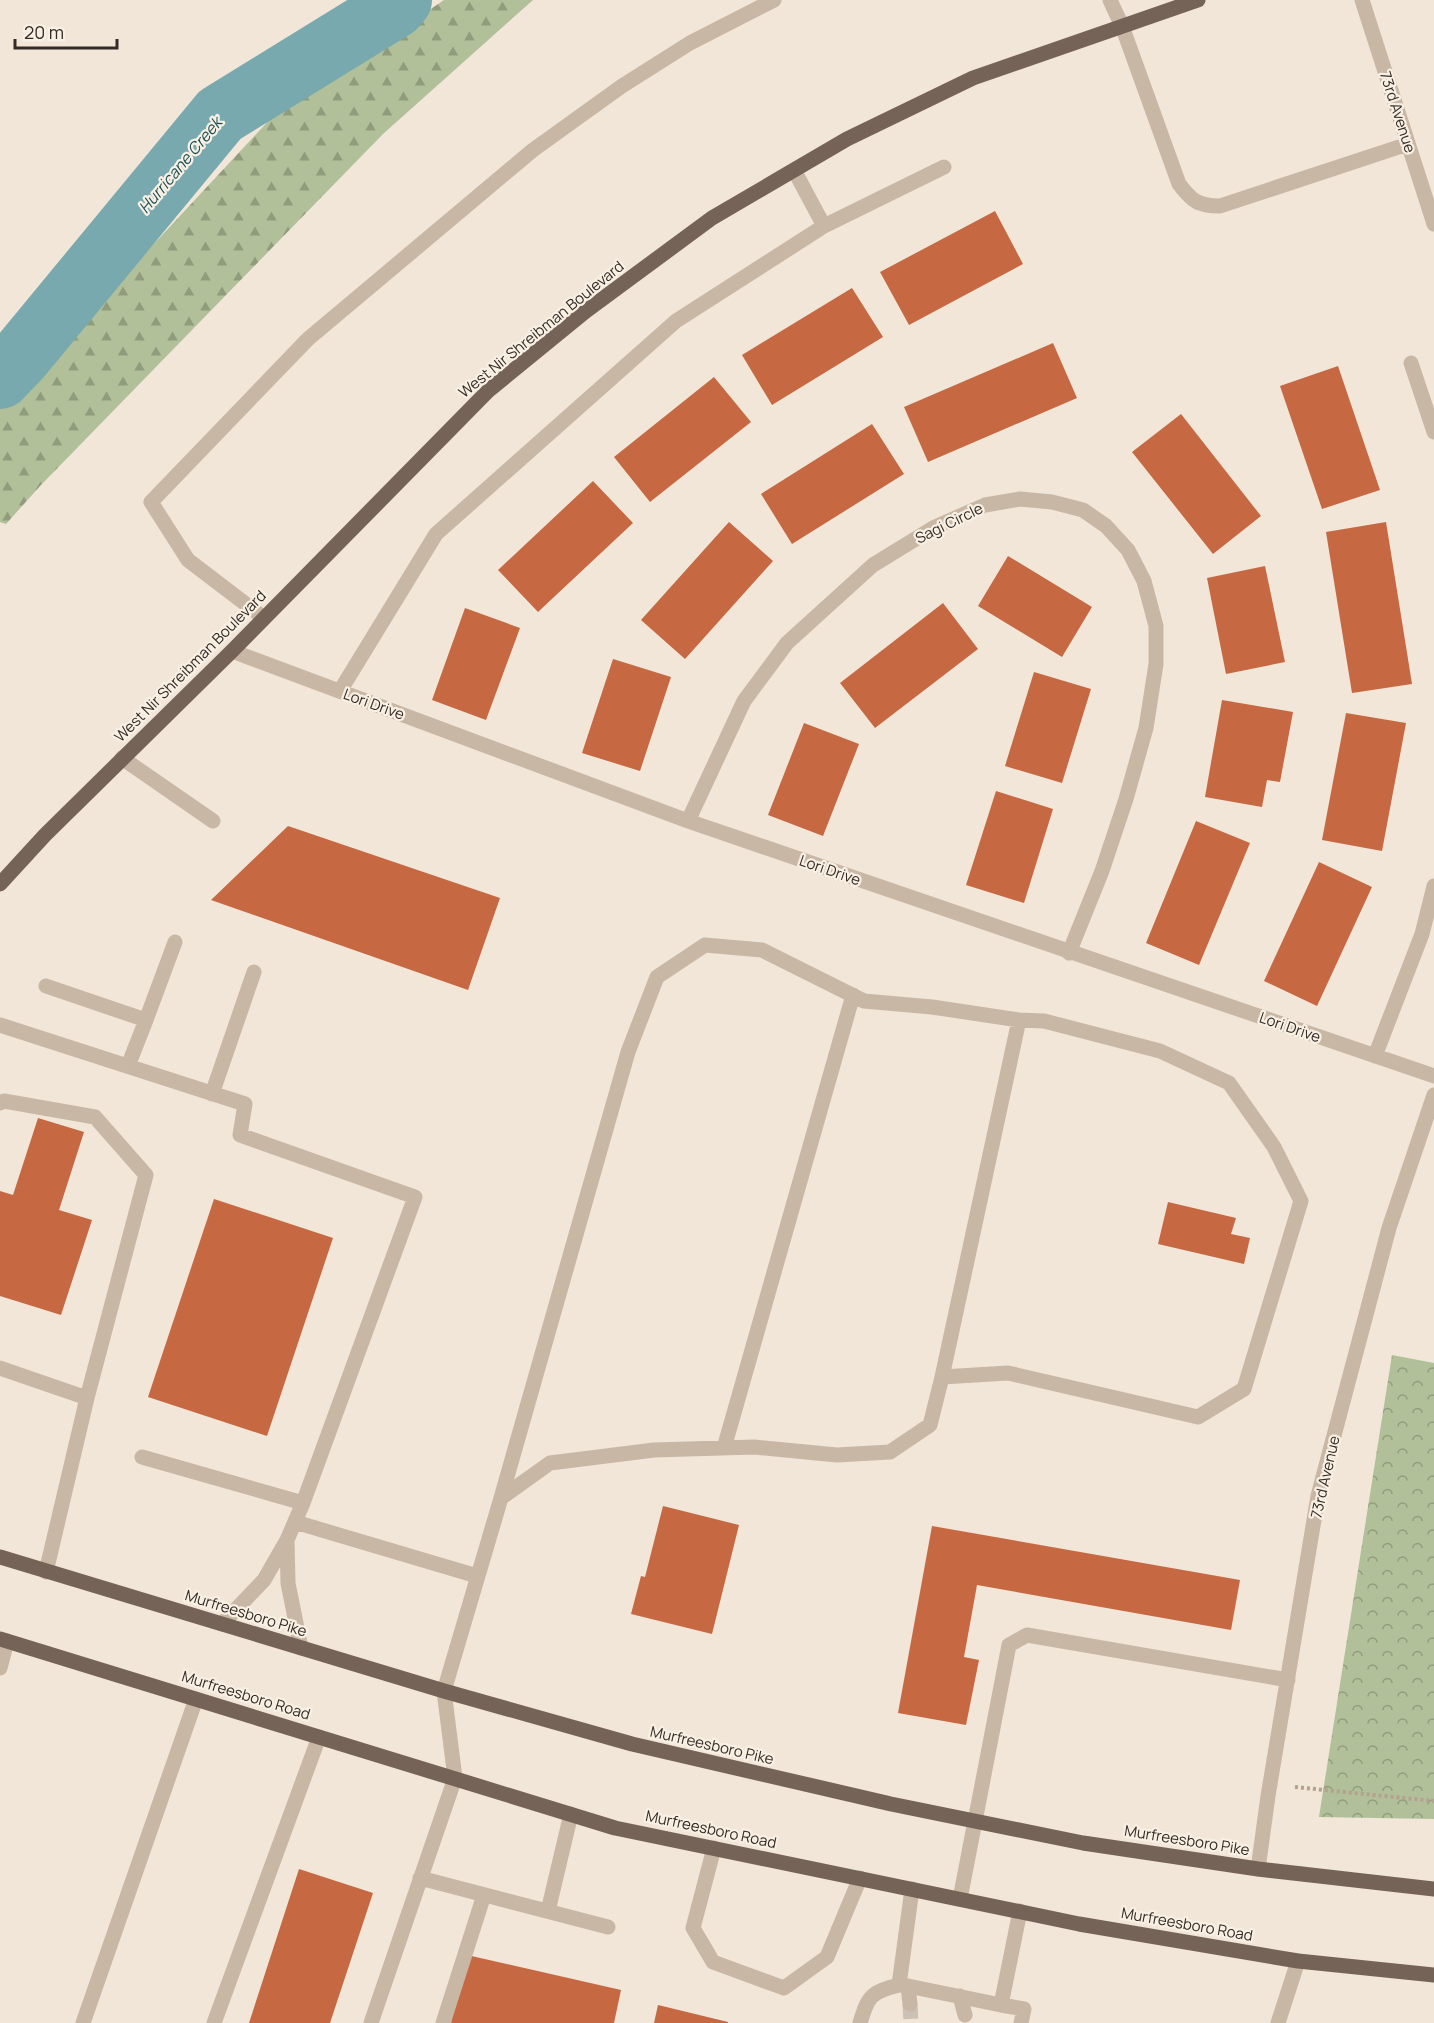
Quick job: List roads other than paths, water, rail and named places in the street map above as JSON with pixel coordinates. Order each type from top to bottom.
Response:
[{"type":"main road","name":"West Nir Shreibman Boulevard","points":[[0,884],[45,835],[232,651],[488,391],[586,311],[712,218],[847,139],[973,78],[1198,0]]},
{"type":"main road","name":"Murfreesboro Pike","points":[[0,1557],[444,1691],[632,1744],[891,1804],[1083,1843],[1258,1869],[1434,1889]]},
{"type":"main road","name":"Murfreesboro Road","points":[[4,1640],[615,1828],[1091,1926],[1298,1961],[1434,1975]]},
{"type":"street","points":[[264,618],[188,560],[151,502],[308,339],[533,150],[622,86],[690,43],[774,0]]},
{"type":"street","points":[[1110,0],[1122,26],[1179,183],[1189,197],[1203,206],[1220,206],[1408,144]]},
{"type":"street","name":"73rd Avenue","points":[[1362,0],[1434,224]]},
{"type":"street","points":[[340,692],[436,534],[676,321],[824,226],[944,167]]},
{"type":"street","points":[[794,170],[824,226]]},
{"type":"street","points":[[1411,363],[1434,432]]},
{"type":"street","name":"Sagi Circle","points":[[688,821],[744,701],[787,643],[873,565],[935,527],[985,505],[1020,499],[1052,502],[1083,510],[1106,526],[1128,550],[1144,581],[1156,626],[1156,664],[1146,728],[1126,799],[1102,871],[1069,952]]},
{"type":"street","name":"Lori Drive","points":[[232,651],[688,821],[1434,1076]]},
{"type":"street","points":[[122,758],[213,821]]},
{"type":"street","points":[[1375,1056],[1422,934],[1434,886]]},
{"type":"street","points":[[128,1066],[175,942]]},
{"type":"street","points":[[371,2023],[455,1778],[444,1691],[628,1052],[657,977],[705,945],[762,950],[864,1000],[932,1007],[1018,1020],[1044,1021],[1160,1052],[1229,1083],[1274,1147],[1301,1201],[1244,1389],[1198,1417],[1008,1373],[942,1377]]},
{"type":"street","points":[[212,1094],[254,972]]},
{"type":"street","points":[[46,987],[146,1020]]},
{"type":"street","points":[[724,1448],[853,995]]},
{"type":"street","points":[[501,1498],[550,1463],[654,1450],[754,1447],[837,1455],[890,1452],[930,1425],[1018,1020]]},
{"type":"street","points":[[0,1025],[245,1104],[240,1136],[415,1197],[303,1503],[287,1540],[264,1580],[222,1624]]},
{"type":"street","name":"73rd Avenue","points":[[1258,1869],[1318,1496],[1389,1228],[1434,1095]]},
{"type":"street","points":[[0,1103],[4,1101],[95,1117],[146,1175],[87,1398],[46,1572]]},
{"type":"street","points":[[0,1368],[87,1398]]},
{"type":"street","points":[[142,1457],[303,1503]]},
{"type":"street","points":[[295,1522],[477,1576]]},
{"type":"street","points":[[287,1540],[288,1583],[301,1648]]},
{"type":"street","points":[[960,1899],[1009,1645],[1027,1635],[1287,1680]]},
{"type":"street","points":[[0,1668],[4,1640]]},
{"type":"street","points":[[83,2023],[196,1699]]},
{"type":"street","points":[[214,2023],[319,1737]]},
{"type":"street","points":[[548,1911],[571,1814]]},
{"type":"street","points":[[714,1848],[693,1928],[713,1962],[784,1988],[827,1957],[860,1878]]},
{"type":"street","points":[[420,1878],[608,1927]]},
{"type":"street","points":[[910,2004],[903,1985],[912,1889]]},
{"type":"street","points":[[443,2023],[484,1895]]},
{"type":"street","points":[[1001,2005],[1020,1911]]},
{"type":"street","points":[[1278,2023],[1298,1961]]},
{"type":"street","points":[[860,2023],[866,2003],[878,1990],[903,1985],[1024,2009],[1021,2023]]},
{"type":"street","points":[[960,1996],[965,2015]]},
{"type":"waterway","name":"Hurricane Creek","points":[[0,378],[21,356],[220,115],[395,7],[401,0]]},
{"type":"tunnel","points":[[910,2004],[911,2023]]}]
